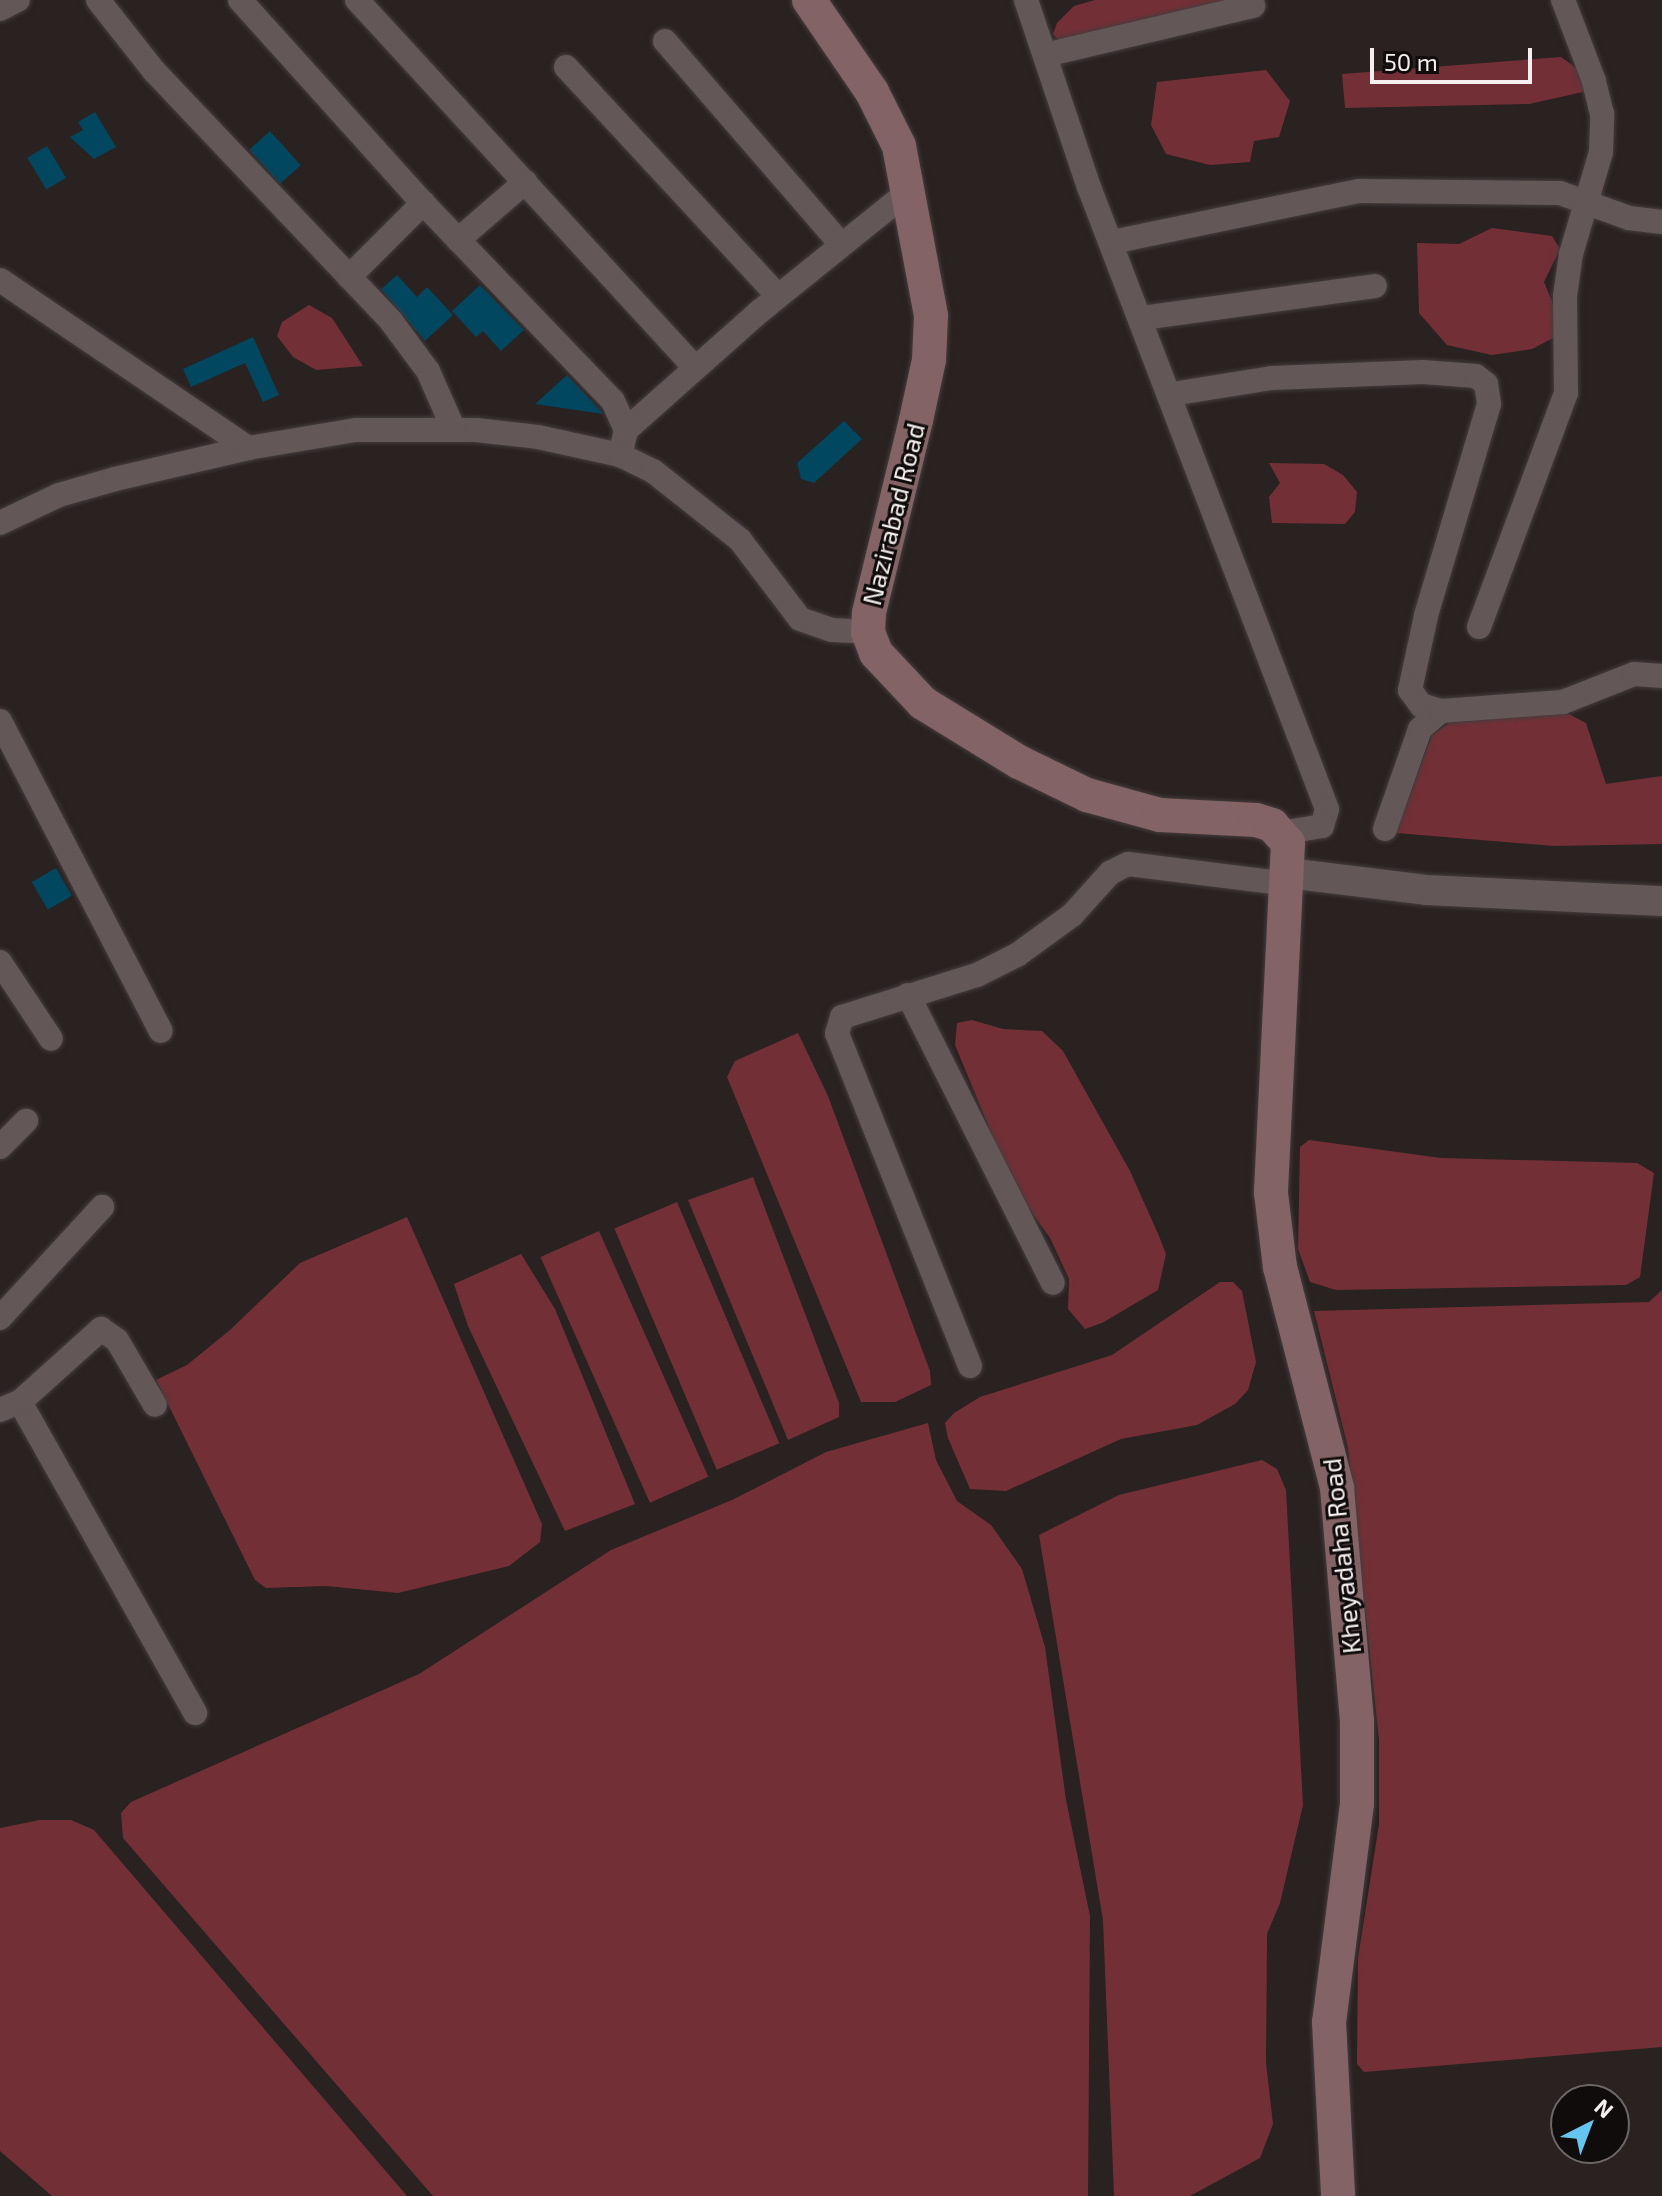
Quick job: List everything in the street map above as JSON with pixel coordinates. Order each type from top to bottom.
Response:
[{"type":"main road","name":"Nazirabad Road","points":[[809,0],[888,119],[909,191],[931,316],[929,360],[868,632],[876,653],[923,703],[1019,762],[1121,806],[1160,815],[1256,820],[1287,858]]},
{"type":"main road","name":"Kheyadaha Road","points":[[1287,858],[1271,1193],[1280,1267],[1337,1488],[1357,1720],[1352,1857],[1330,1982],[1338,2196]]},
{"type":"street","points":[[0,9],[18,0]]},
{"type":"street","points":[[98,0],[154,71],[349,277],[428,371],[454,430]]},
{"type":"street","points":[[240,0],[423,203],[613,401],[626,430]]},
{"type":"street","points":[[357,0],[695,368]]},
{"type":"street","points":[[1026,0],[1112,242],[1327,809],[1322,826],[1287,858]]},
{"type":"street","points":[[1479,627],[1566,393],[1565,296],[1584,200],[1601,152],[1602,114],[1563,0]]},
{"type":"street","points":[[1045,55],[1253,6]]},
{"type":"street","points":[[665,41],[841,244]]},
{"type":"street","points":[[566,67],[778,296]]},
{"type":"street","points":[[458,240],[525,182]]},
{"type":"street","points":[[620,455],[626,430],[778,296],[909,191]]},
{"type":"street","points":[[1112,242],[1359,191],[1539,191],[1584,200],[1629,218],[1662,222]]},
{"type":"street","points":[[349,277],[423,203]]},
{"type":"street","points":[[0,280],[248,448]]},
{"type":"street","points":[[1142,318],[1375,286]]},
{"type":"street","points":[[1172,394],[1239,381],[1360,374],[1476,376],[1486,384],[1489,404],[1426,616],[1410,690],[1421,705],[1441,711],[1563,702],[1634,674],[1662,676]]},
{"type":"street","points":[[0,523],[59,495],[248,448],[356,430],[454,430],[568,441],[620,455],[704,507],[740,540],[786,604],[822,627],[868,632]]},
{"type":"street","points":[[1385,829],[1420,729],[1441,711]]},
{"type":"street","points":[[0,721],[161,1031]]},
{"type":"street","points":[[970,1366],[837,1034],[842,1017],[977,975],[1017,955],[1072,915],[1110,873],[1128,864],[1287,858],[1426,890],[1662,901]]},
{"type":"street","points":[[0,962],[51,1039]]},
{"type":"street","points":[[908,995],[1053,1283]]},
{"type":"street","points":[[0,1147],[26,1121]]},
{"type":"street","points":[[0,1318],[102,1207]]},
{"type":"street","points":[[155,1405],[117,1340],[101,1329],[10,1406],[195,1713]]},
{"type":"shaded area","points":[[1095,0],[1236,0],[1063,47],[1053,34],[1057,23],[1074,6]]},
{"type":"shaded area","points":[[1561,57],[1586,75],[1592,90],[1529,104],[1345,108],[1342,74]]},
{"type":"shaded area","points":[[1266,70],[1290,101],[1279,137],[1254,141],[1250,162],[1210,165],[1166,154],[1151,125],[1157,82]]},
{"type":"shaded area","points":[[1492,228],[1552,236],[1560,249],[1544,282],[1558,316],[1555,337],[1532,349],[1492,355],[1447,345],[1419,313],[1417,243],[1459,244]]},
{"type":"shaded area","points":[[309,305],[332,318],[363,366],[316,370],[293,357],[277,336],[282,322]]},
{"type":"shaded area","points":[[1269,463],[1324,464],[1343,475],[1357,492],[1355,512],[1345,524],[1272,523],[1269,497],[1280,483]]},
{"type":"shaded area","points":[[1565,712],[1586,723],[1606,784],[1662,776],[1662,844],[1554,846],[1396,833],[1432,735],[1449,723]]},
{"type":"shaded area","points":[[972,1020],[1003,1029],[1042,1031],[1063,1051],[1130,1171],[1159,1236],[1166,1254],[1158,1290],[1102,1323],[1085,1329],[1068,1309],[1069,1279],[1050,1238],[1014,1188],[955,1045],[957,1023]]},
{"type":"shaded area","points":[[798,1033],[828,1096],[930,1371],[931,1385],[895,1402],[861,1402],[727,1077],[735,1061]]},
{"type":"shaded area","points":[[1309,1140],[1441,1158],[1637,1163],[1654,1173],[1640,1277],[1626,1285],[1336,1290],[1310,1282],[1298,1249],[1300,1147]]},
{"type":"shaded area","points":[[753,1177],[839,1403],[839,1417],[788,1440],[688,1200]]},
{"type":"shaded area","points":[[677,1202],[779,1443],[717,1470],[614,1229]]},
{"type":"shaded area","points":[[407,1217],[542,1524],[540,1542],[509,1566],[398,1593],[326,1586],[266,1588],[255,1580],[156,1380],[187,1365],[230,1330],[300,1263]]},
{"type":"shaded area","points":[[599,1231],[708,1477],[650,1503],[541,1257]]},
{"type":"shaded area","points":[[521,1254],[555,1309],[635,1504],[565,1531],[468,1326],[454,1284]]},
{"type":"shaded area","points":[[1220,1282],[1233,1282],[1242,1291],[1256,1362],[1248,1390],[1235,1404],[1197,1425],[1121,1439],[1006,1491],[970,1489],[948,1438],[945,1423],[954,1413],[980,1397],[1112,1355]]},
{"type":"shaded area","points":[[1662,1290],[1662,2047],[1364,2072],[1357,2064],[1358,1958],[1379,1824],[1379,1740],[1348,1448],[1314,1311],[1649,1302]]},
{"type":"shaded area","points":[[928,1423],[936,1460],[957,1501],[991,1525],[1022,1569],[1045,1647],[1066,1800],[1090,1916],[1088,2196],[433,2196],[123,1838],[121,1813],[131,1802],[419,1674],[611,1550],[732,1500],[826,1452]]},
{"type":"shaded area","points":[[1262,1460],[1277,1469],[1286,1490],[1303,1805],[1280,1903],[1267,1934],[1266,2063],[1273,2124],[1260,2158],[1190,2196],[1114,2196],[1103,1920],[1039,1535],[1119,1495]]},
{"type":"shaded area","points":[[40,1820],[71,1820],[94,1830],[407,2196],[52,2196],[0,2151],[0,1828]]},
{"type":"building","points":[[95,112],[116,147],[94,159],[70,137],[83,130],[78,122]]},
{"type":"building","points":[[270,131],[301,165],[280,184],[249,150]]},
{"type":"building","points":[[47,146],[66,178],[46,190],[27,158]]},
{"type":"building","points":[[397,275],[417,297],[427,287],[453,315],[425,341],[381,289]]},
{"type":"building","points":[[480,285],[524,330],[501,351],[483,331],[476,337],[452,311]]},
{"type":"building","points":[[253,337],[279,395],[263,402],[245,363],[191,387],[183,369]]},
{"type":"building","points":[[567,375],[600,410],[603,414],[535,404]]},
{"type":"building","points":[[844,421],[862,439],[814,483],[801,479],[797,463]]},
{"type":"building","points":[[56,868],[72,896],[48,910],[32,882]]}]
